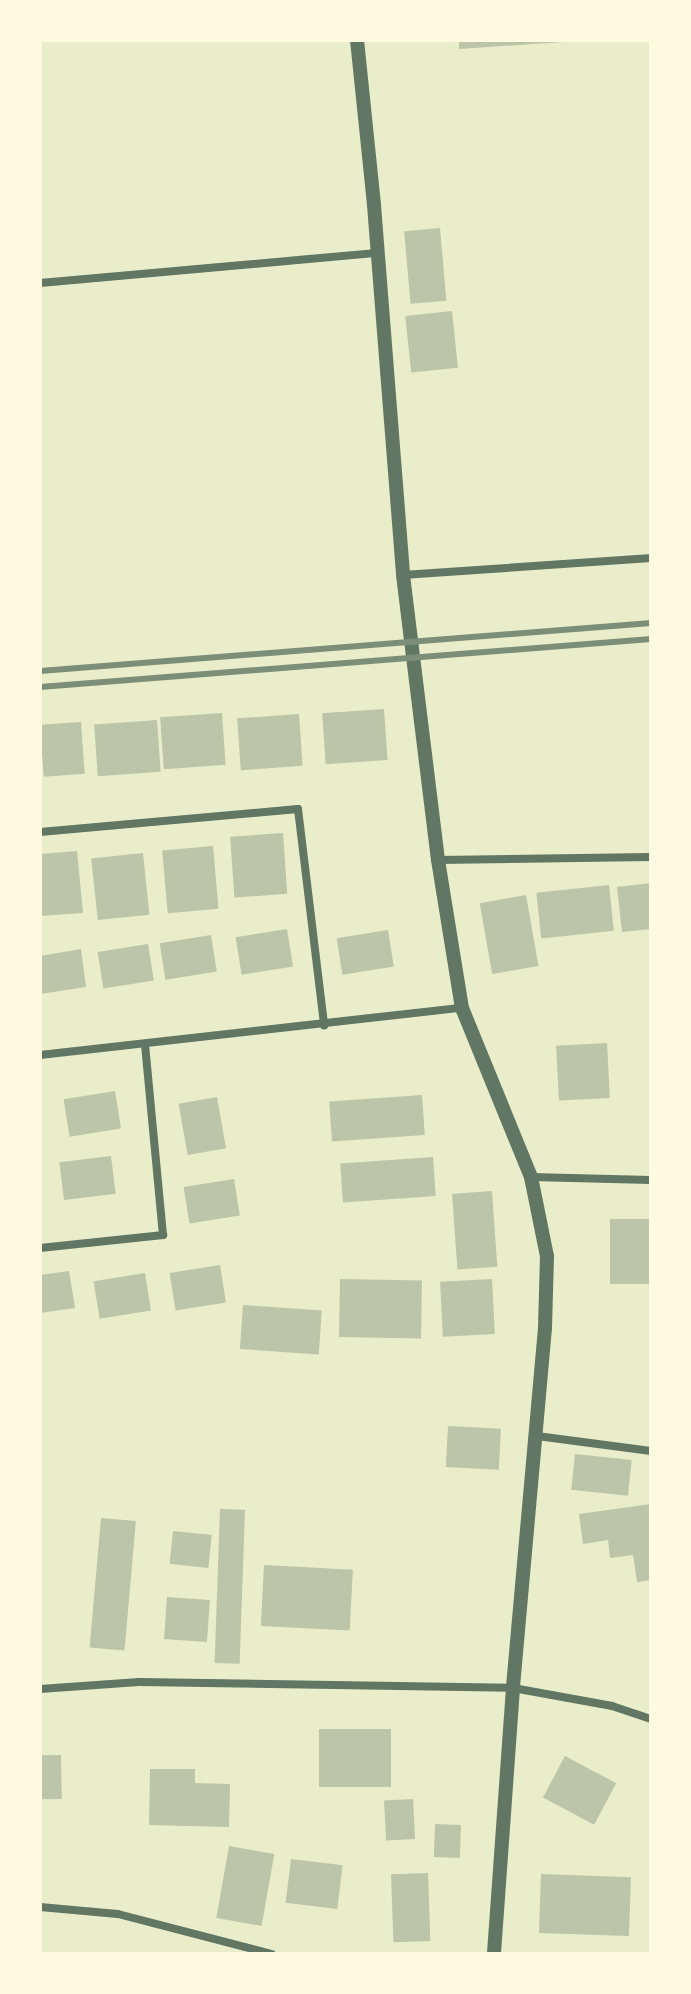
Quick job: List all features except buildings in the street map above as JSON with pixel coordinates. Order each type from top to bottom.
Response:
[{"type":"street","points":[[357,40],[374,205],[375,253],[403,575],[438,860],[462,1008],[531,1177],[547,1256],[537,1436],[513,1688],[494,1954]]},
{"type":"street","points":[[40,283],[375,253]]},
{"type":"street","points":[[403,575],[651,558]]},
{"type":"street","points":[[40,832],[298,809],[324,1025]]},
{"type":"street","points":[[438,860],[651,857]]},
{"type":"street","points":[[40,1055],[462,1008]]},
{"type":"street","points":[[40,1248],[163,1235],[145,1044]]},
{"type":"street","points":[[531,1177],[651,1180]]},
{"type":"street","points":[[537,1436],[651,1451]]},
{"type":"street","points":[[40,1689],[139,1682],[513,1688],[612,1706],[651,1719]]},
{"type":"street","points":[[40,1907],[118,1914],[272,1954]]},
{"type":"railway","points":[[40,671],[651,623]]},
{"type":"railway","points":[[40,687],[651,639]]}]
